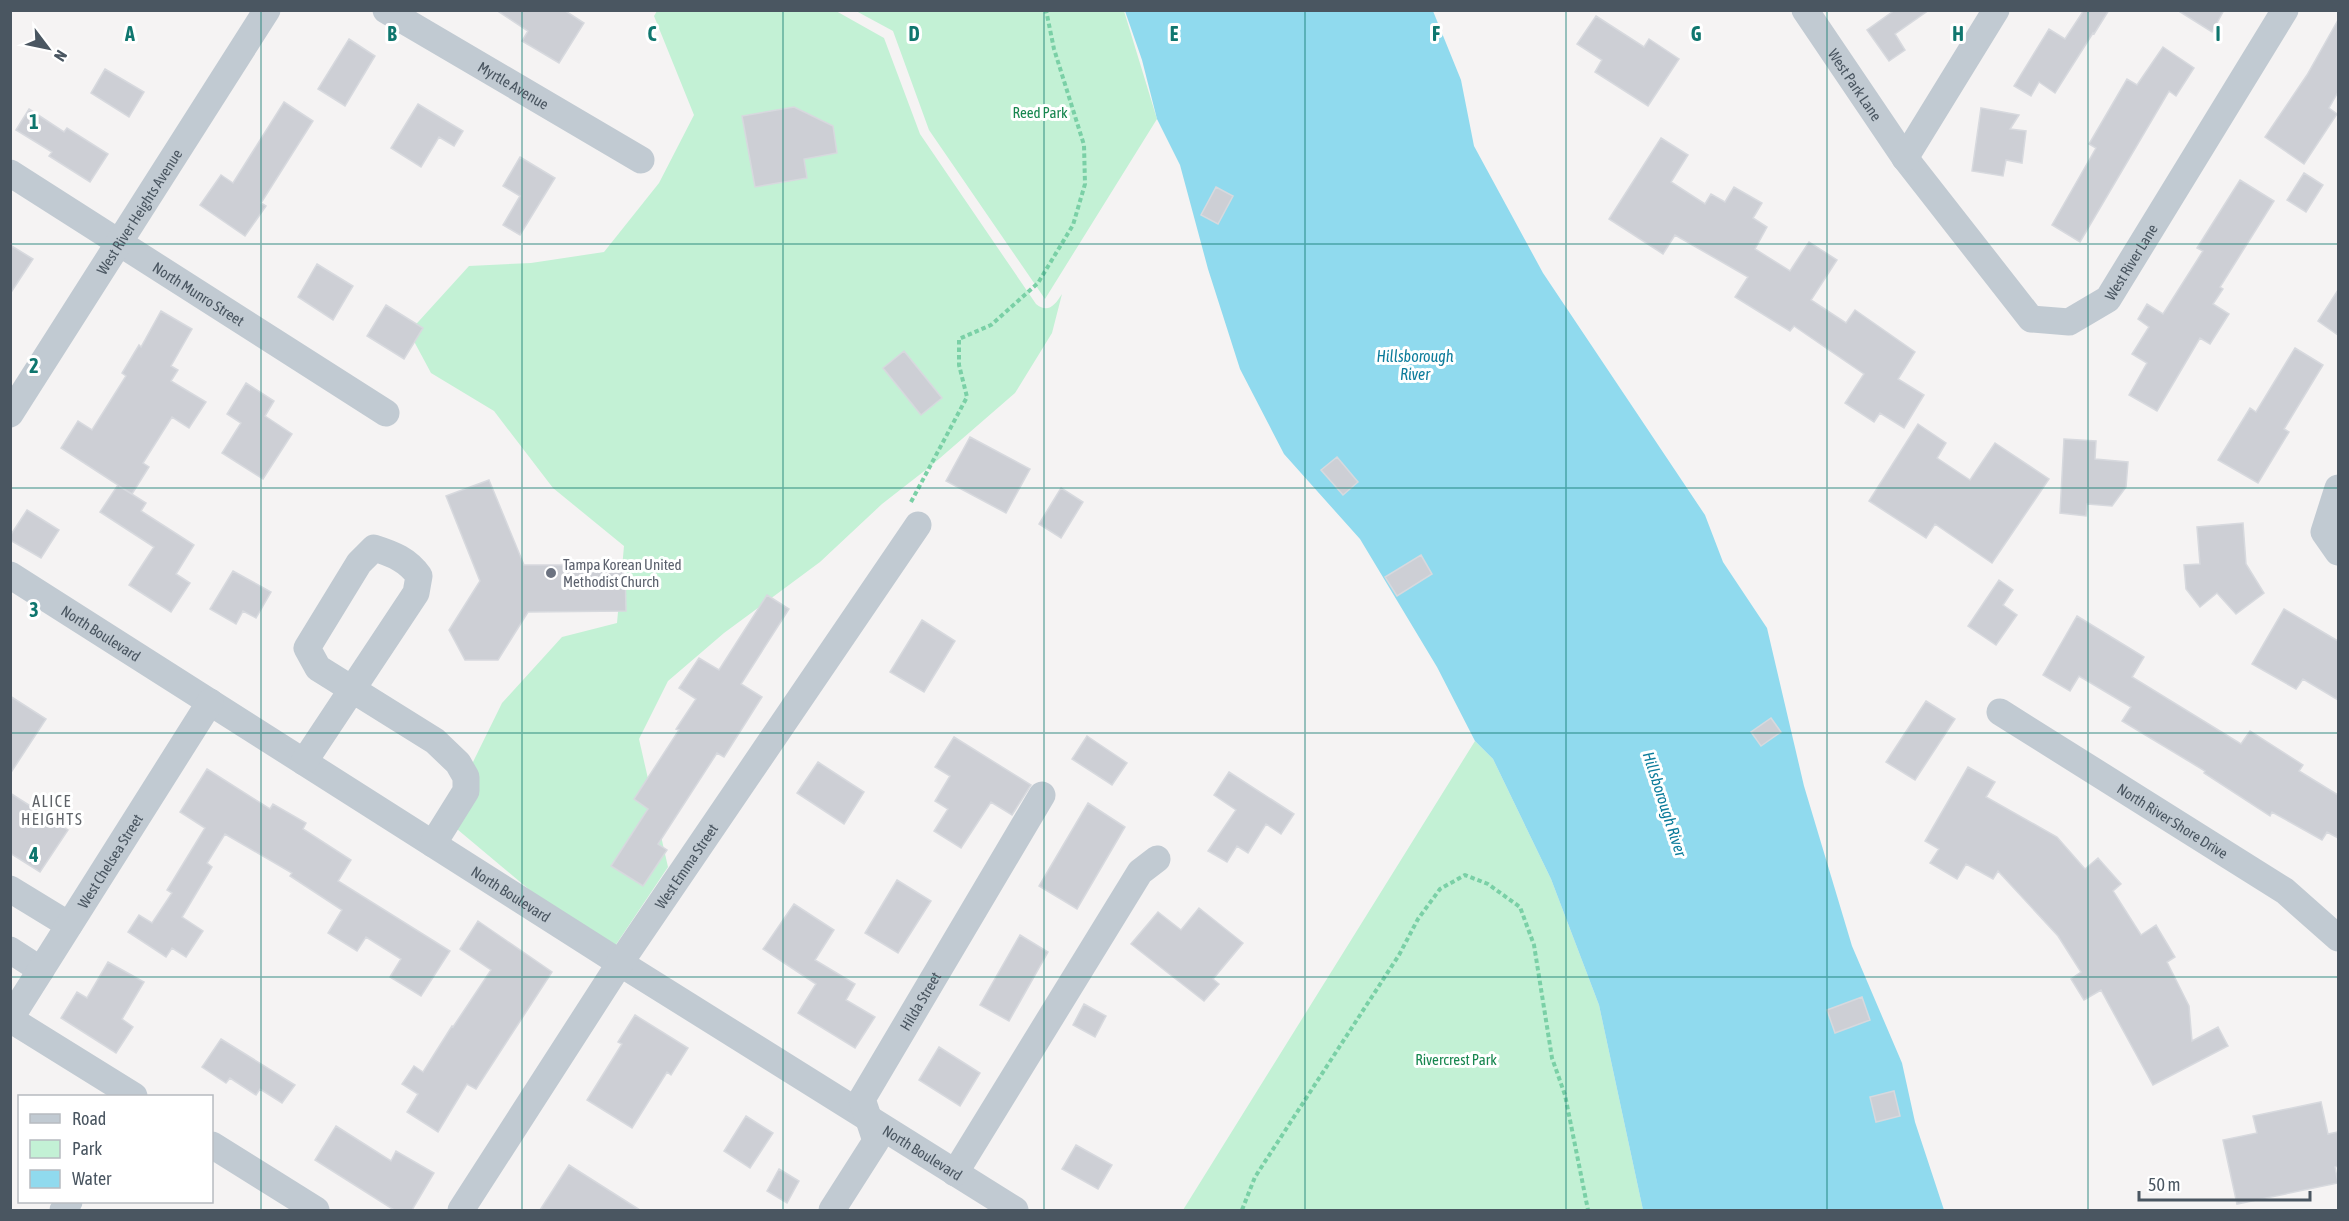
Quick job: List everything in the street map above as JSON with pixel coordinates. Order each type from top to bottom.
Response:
[{"type":"street","name":"West River Heights Avenue","points":[[10,414],[267,10]]},
{"type":"street","name":"Myrtle Avenue","points":[[386,10],[641,160]]},
{"type":"street","name":"West Park Lane","points":[[1805,10],[1905,158]]},
{"type":"street","points":[[1905,158],[1996,10]]},
{"type":"street","name":"West River Lane","points":[[1905,158],[2031,319],[2069,322],[2108,299],[2285,10]]},
{"type":"street","name":"North Munro Street","points":[[10,173],[386,414]]},
{"type":"street","points":[[2331,542],[2338,488]]},
{"type":"street","name":"West Emma Street","points":[[461,1210],[620,963],[918,525]]},
{"type":"street","points":[[304,762],[352,687],[416,593],[419,576],[412,566],[396,555],[374,548],[359,563],[308,648],[318,668],[352,687],[435,741],[458,763],[466,777],[466,791],[434,844]]},
{"type":"street","name":"North Boulevard","points":[[10,574],[620,963],[1015,1210]]},
{"type":"street","name":"West Chelsea Street","points":[[10,1019],[210,702]]},
{"type":"street","name":"North River Shore Drive","points":[[2000,712],[2285,891],[2338,938]]},
{"type":"street","name":"Hilda Street","points":[[832,1210],[876,1141],[862,1099],[1042,795]]},
{"type":"street","points":[[955,1173],[1140,872],[1157,859]]},
{"type":"street","points":[[10,889],[69,926]]},
{"type":"street","points":[[10,950],[41,970]]},
{"type":"street","points":[[10,1019],[132,1095]]},
{"type":"street","points":[[213,1146],[316,1210]]},
{"type":"path","points":[[918,525],[910,504],[967,398],[959,365],[959,339],[992,325],[1038,283],[1073,225],[1085,184],[1084,145],[1054,49],[1046,10]]},
{"type":"path","points":[[1242,1210],[1255,1177],[1399,955],[1418,919],[1440,889],[1465,875],[1488,884],[1520,907],[1534,945],[1552,1058],[1565,1095],[1588,1210]]},
{"type":"green space","points":[[657,11],[836,11],[884,38],[920,134],[1036,304],[1044,308],[1051,307],[1062,294],[1052,333],[1015,393],[932,465],[882,504],[820,562],[724,633],[668,681],[639,739],[668,867],[615,946],[538,897],[445,819],[502,703],[562,637],[617,623],[624,546],[553,488],[494,411],[431,373],[409,332],[469,266],[531,263],[604,252],[659,183],[694,115],[654,16]]},
{"type":"green space","name":"Reed Park","points":[[856,11],[1124,11],[1157,119],[1045,299],[929,130],[893,31]]},
{"type":"green space","name":"Rivercrest Park","points":[[1475,741],[1493,759],[1551,879],[1599,1005],[1643,1210],[1183,1210]]},
{"type":"water","name":"Hillsborough River","points":[[1125,11],[1433,11],[1461,80],[1474,146],[1543,273],[1705,515],[1723,562],[1767,628],[1804,786],[1852,946],[1902,1063],[1915,1122],[1944,1210],[1643,1210],[1599,1005],[1551,879],[1493,759],[1475,741],[1437,667],[1360,539],[1284,454],[1240,369],[1208,269],[1180,165],[1157,119],[1142,60]]},
{"type":"building","points":[[496,10],[564,10],[584,23],[559,63],[522,41],[528,31]]},
{"type":"building","points":[[1895,10],[1929,10],[1895,34],[1905,50],[1889,61],[1867,30]]},
{"type":"building","points":[[2084,10],[2109,10],[2055,93],[2039,82],[2031,96],[2014,86],[2049,29],[2065,39]]},
{"type":"building","points":[[2177,10],[2224,10],[2212,32]]},
{"type":"building","points":[[1596,16],[1644,47],[1649,39],[1679,59],[1648,106],[1595,72],[1602,60],[1577,44]]},
{"type":"building","points":[[2338,20],[2338,92],[2329,108],[2337,114],[2304,164],[2265,137],[2307,75]]},
{"type":"building","points":[[349,39],[375,56],[345,106],[318,89]]},
{"type":"building","points":[[2163,47],[2194,68],[2176,96],[2169,91],[2080,242],[2052,225],[2096,148],[2089,144],[2127,79],[2137,85]]},
{"type":"building","points":[[105,69],[144,92],[129,117],[91,93]]},
{"type":"building","points":[[284,102],[313,121],[261,203],[266,206],[245,236],[200,205],[221,175],[233,183]]},
{"type":"building","points":[[418,104],[463,131],[454,146],[439,137],[421,167],[391,148]]},
{"type":"building","points":[[794,107],[833,126],[837,153],[804,159],[807,178],[755,187],[742,116]]},
{"type":"building","points":[[1981,108],[2019,115],[2010,129],[2026,131],[2022,163],[2006,160],[2003,176],[1972,171]]},
{"type":"building","points":[[29,109],[64,132],[67,128],[108,154],[90,182],[49,156],[52,152],[16,130]]},
{"type":"building","points":[[1661,138],[1688,155],[1671,182],[1705,204],[1711,194],[1725,202],[1734,187],[1762,203],[1753,218],[1767,227],[1755,249],[1790,271],[1809,242],[1837,260],[1811,300],[1846,323],[1855,310],[1915,352],[1898,379],[1924,395],[1904,428],[1880,413],[1874,422],[1845,403],[1864,374],[1794,326],[1790,331],[1735,297],[1748,277],[1675,235],[1663,254],[1609,219]]},
{"type":"building","points":[[520,157],[555,178],[520,235],[503,225],[520,196],[503,186]]},
{"type":"building","points":[[2304,173],[2323,185],[2306,212],[2287,200]]},
{"type":"building","points":[[2240,180],[2274,201],[2220,287],[2223,289],[2213,304],[2229,314],[2210,344],[2200,338],[2157,411],[2129,395],[2147,363],[2132,354],[2149,327],[2138,319],[2147,304],[2163,314],[2203,251],[2197,248]]},
{"type":"building","points":[[1216,187],[1233,196],[1218,224],[1201,215]]},
{"type":"building","points":[[10,245],[33,259],[10,294]]},
{"type":"building","points":[[317,264],[353,286],[333,320],[298,297]]},
{"type":"building","points":[[2338,290],[2338,335],[2318,321]]},
{"type":"building","points":[[386,305],[423,328],[404,359],[367,336]]},
{"type":"building","points":[[161,311],[192,329],[171,366],[178,370],[171,381],[206,402],[189,428],[172,417],[143,463],[149,467],[132,494],[119,486],[146,503],[141,511],[194,545],[176,574],[190,583],[171,612],[129,585],[154,547],[100,512],[118,485],[61,448],[78,421],[92,430],[126,376],[122,373],[139,345],[141,347]]},
{"type":"building","points":[[2295,348],[2323,365],[2284,429],[2289,432],[2258,483],[2218,460],[2250,408],[2256,412]]},
{"type":"building","points":[[904,351],[942,398],[921,415],[883,368]]},
{"type":"building","points":[[246,383],[274,401],[265,416],[292,434],[263,479],[222,453],[241,423],[227,414]]},
{"type":"building","points":[[1918,424],[1946,443],[1937,458],[1970,480],[1995,443],[2049,479],[1992,563],[1935,524],[1926,538],[1869,501]]},
{"type":"building","points":[[970,437],[1030,469],[1006,513],[946,481]]},
{"type":"building","points":[[2064,439],[2096,441],[2095,459],[2128,462],[2126,487],[2112,506],[2087,504],[2086,516],[2060,513]]},
{"type":"building","points":[[1337,457],[1358,482],[1343,495],[1321,470]]},
{"type":"building","name":"Tampa Korean United Methodist Church","points":[[489,480],[524,565],[625,565],[626,611],[528,612],[498,660],[465,660],[449,630],[480,581],[446,496]]},
{"type":"building","points":[[1061,488],[1083,502],[1061,538],[1039,524]]},
{"type":"building","points":[[27,510],[59,530],[41,558],[10,540],[10,536]]},
{"type":"building","points":[[2243,523],[2246,564],[2264,593],[2236,614],[2217,593],[2200,607],[2186,589],[2184,565],[2200,564],[2197,527]]},
{"type":"building","points":[[1421,555],[1432,574],[1397,596],[1385,577]]},
{"type":"building","points":[[233,571],[271,592],[256,618],[243,611],[236,624],[210,609]]},
{"type":"building","points":[[1999,580],[2013,590],[2003,605],[2017,615],[1996,645],[1968,626]]},
{"type":"building","points":[[767,595],[789,609],[741,684],[762,697],[724,757],[717,753],[658,844],[667,850],[643,886],[611,866],[648,809],[634,799],[679,730],[676,729],[696,699],[679,688],[699,658],[719,670]]},
{"type":"building","points":[[2284,609],[2338,641],[2338,700],[2303,679],[2296,689],[2252,664]]},
{"type":"building","points":[[2077,616],[2144,657],[2132,677],[2241,744],[2250,731],[2303,765],[2299,771],[2338,795],[2338,838],[2327,832],[2322,840],[2272,812],[2270,816],[2204,773],[2205,771],[2122,721],[2131,707],[2079,676],[2070,691],[2043,675]]},
{"type":"building","points":[[922,620],[955,641],[924,692],[890,672]]},
{"type":"building","points":[[10,696],[46,719],[10,774]]},
{"type":"building","points":[[1926,701],[1955,719],[1915,780],[1886,762]]},
{"type":"building","points":[[1771,718],[1781,732],[1761,746],[1751,732]]},
{"type":"building","points":[[1087,736],[1127,763],[1112,785],[1072,759]]},
{"type":"building","points":[[954,737],[1031,785],[1012,815],[991,802],[961,848],[934,831],[948,809],[935,801],[950,776],[935,767]]},
{"type":"building","points":[[818,762],[864,792],[844,824],[797,793]]},
{"type":"building","points":[[1968,767],[1995,782],[1986,797],[2057,837],[2085,869],[2098,858],[2121,884],[2113,891],[2141,935],[2156,925],[2175,957],[2167,962],[2189,1006],[2192,1041],[2218,1027],[2228,1046],[2153,1085],[2101,990],[2084,1000],[2071,979],[2081,972],[2058,936],[1998,871],[1993,879],[1966,864],[1957,879],[1930,863],[1939,849],[1925,841]]},
{"type":"building","points":[[207,769],[270,809],[273,804],[306,823],[303,829],[351,860],[338,881],[450,951],[421,996],[390,977],[401,959],[366,937],[357,951],[328,933],[342,910],[290,876],[292,873],[225,834],[207,863],[212,867],[182,917],[203,931],[186,957],[172,948],[166,957],[128,932],[139,915],[152,923],[172,893],[167,890],[205,828],[180,812]]},
{"type":"building","points":[[1229,772],[1294,814],[1281,834],[1266,824],[1248,853],[1237,846],[1227,862],[1208,851],[1236,810],[1214,795]]},
{"type":"building","points":[[10,793],[68,830],[40,872],[10,853]]},
{"type":"building","points":[[1088,803],[1125,827],[1077,909],[1039,886]]},
{"type":"building","points":[[897,880],[931,901],[898,953],[865,933]]},
{"type":"building","points":[[794,904],[834,930],[815,960],[855,984],[846,1000],[875,1017],[855,1048],[798,1013],[816,984],[763,949]]},
{"type":"building","points":[[1199,908],[1243,943],[1213,979],[1219,984],[1204,1001],[1131,944],[1158,912],[1181,930]]},
{"type":"building","points":[[478,921],[552,972],[476,1089],[467,1084],[438,1132],[407,1112],[418,1094],[402,1084],[414,1066],[423,1072],[491,970],[460,949]]},
{"type":"building","points":[[1020,935],[1048,952],[1009,1021],[980,1005]]},
{"type":"building","points":[[108,962],[144,982],[122,1019],[133,1027],[116,1053],[61,1018],[77,992],[87,998]]},
{"type":"building","points":[[1862,997],[1870,1020],[1835,1033],[1827,1010]]},
{"type":"building","points":[[1084,1004],[1106,1016],[1095,1037],[1073,1025]]},
{"type":"building","points":[[635,1015],[688,1048],[671,1075],[667,1072],[632,1128],[587,1100],[622,1044],[618,1042]]},
{"type":"building","points":[[221,1039],[295,1085],[282,1103],[260,1089],[256,1095],[230,1078],[226,1083],[202,1067]]},
{"type":"building","points":[[939,1047],[980,1073],[960,1106],[919,1080]]},
{"type":"building","points":[[1894,1091],[1900,1116],[1876,1122],[1870,1097]]},
{"type":"building","points":[[2321,1102],[2328,1134],[2338,1132],[2338,1166],[2335,1167],[2338,1183],[2237,1204],[2223,1140],[2257,1133],[2253,1116]]},
{"type":"building","points":[[746,1116],[773,1133],[750,1168],[724,1151]]},
{"type":"building","points":[[336,1126],[391,1161],[396,1151],[434,1173],[412,1210],[394,1210],[315,1160]]},
{"type":"building","points":[[1076,1145],[1112,1165],[1098,1189],[1062,1169]]},
{"type":"building","points":[[569,1165],[640,1210],[540,1210]]},
{"type":"building","points":[[779,1169],[799,1181],[787,1203],[767,1191]]},
{"type":"place","name":"Tampa Korean United Methodist Church","points":[[551,573]]},
{"type":"district","name":"ALICE HEIGHTS","points":[[52,810]]}]
